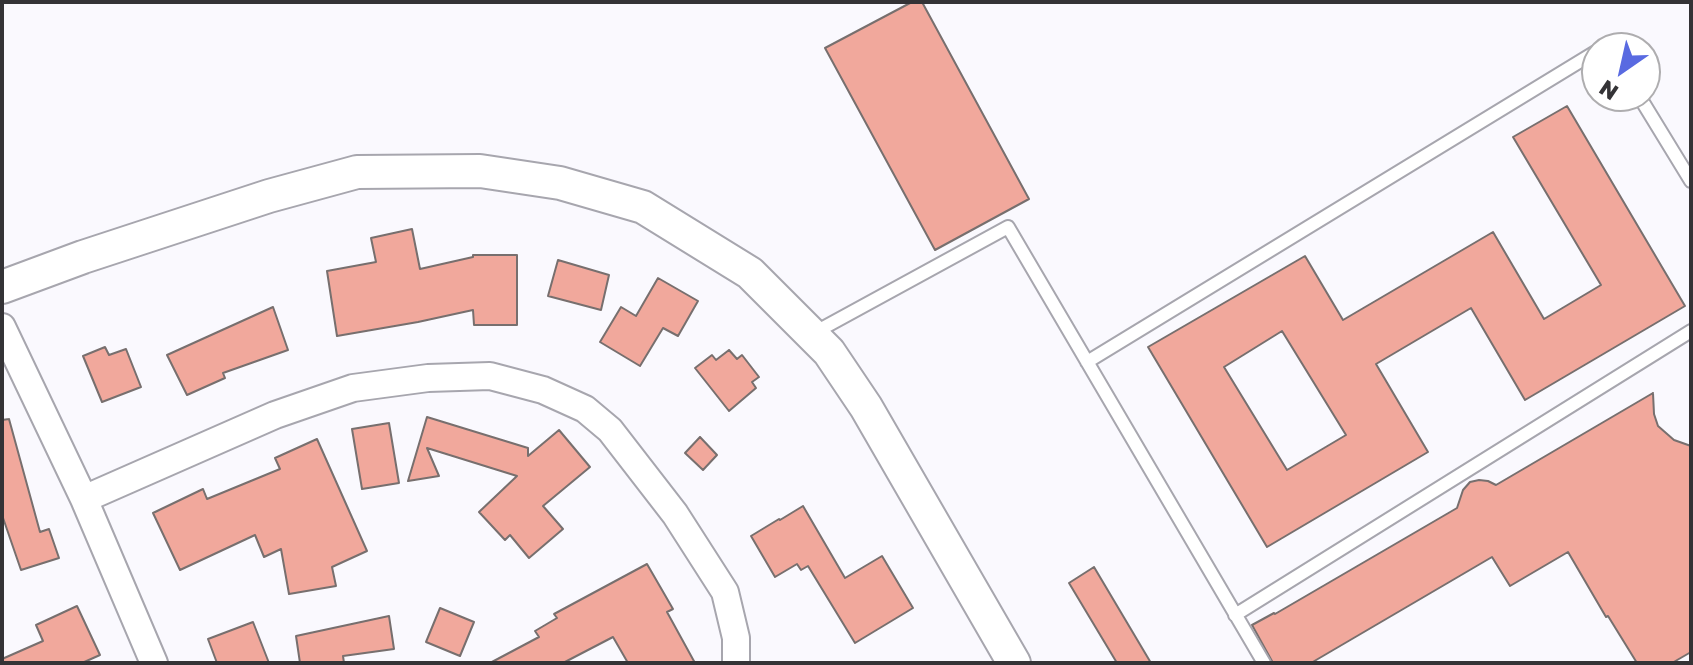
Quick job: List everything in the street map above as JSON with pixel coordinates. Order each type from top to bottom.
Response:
[{"type":"street","points":[[2,287],[269,196],[357,172],[480,171],[560,183],[643,207],[750,273],[829,352],[866,407],[1014,663]]},
{"type":"street","points":[[2,327],[84,499],[154,663]]},
{"type":"street","points":[[84,499],[275,415],[353,388],[428,378],[490,376],[543,390],[585,409],[610,430],[675,514],[725,592],[736,638],[736,663]]},
{"type":"lane","points":[[1087,362],[1581,61]]},
{"type":"lane","points":[[1649,112],[1691,181]]},
{"type":"lane","points":[[811,334],[1008,227],[1264,663]]},
{"type":"lane","points":[[1235,615],[1691,331]]},
{"type":"building","points":[[912,2],[922,2],[1029,199],[935,250],[825,48]]},
{"type":"building","points":[[1567,106],[1685,306],[1525,400],[1471,308],[1376,364],[1428,452],[1267,547],[1148,347],[1305,256],[1343,320],[1493,232],[1544,319],[1601,285],[1513,137]],"holes":[[[1282,331],[1346,435],[1287,470],[1224,367]]]},
{"type":"building","points":[[412,229],[420,269],[473,255],[517,255],[517,325],[474,325],[473,310],[337,336],[327,271],[376,262],[371,238]]},
{"type":"building","points":[[558,260],[609,275],[601,310],[548,296]]},
{"type":"building","points":[[658,278],[698,301],[678,336],[663,328],[640,366],[600,342],[621,307],[636,316]]},
{"type":"building","points":[[273,307],[288,350],[223,373],[225,378],[187,395],[167,355]]},
{"type":"building","points":[[105,347],[109,355],[126,349],[141,387],[102,402],[83,356]]},
{"type":"building","points":[[729,350],[737,359],[742,355],[759,377],[752,382],[756,388],[729,411],[695,368],[712,355],[716,360]]},
{"type":"building","points":[[1653,393],[1658,426],[1674,440],[1691,446],[1691,652],[1672,663],[1637,663],[1568,552],[1510,586],[1492,557],[1311,663],[1273,663],[1252,625],[1457,508],[1463,490],[1470,482],[1488,481],[1496,485]]},
{"type":"building","points":[[427,417],[528,448],[528,456],[559,430],[590,467],[543,506],[563,529],[529,558],[510,535],[505,540],[479,512],[517,476],[427,448],[439,476],[408,481]]},
{"type":"building","points":[[9,419],[40,532],[49,529],[59,558],[21,570],[2,515],[2,420]]},
{"type":"building","points":[[389,423],[399,483],[362,489],[352,429]]},
{"type":"building","points":[[700,437],[717,455],[703,470],[685,453]]},
{"type":"building","points":[[317,439],[367,551],[332,567],[336,586],[289,594],[281,549],[264,557],[255,535],[180,570],[153,513],[203,489],[207,499],[280,469],[275,458]]},
{"type":"building","points":[[803,506],[845,578],[882,556],[913,608],[855,643],[808,566],[801,570],[797,564],[775,577],[751,536]]},
{"type":"building","points":[[647,564],[673,609],[667,612],[695,663],[628,663],[613,637],[563,663],[490,663],[539,637],[535,631],[557,618],[554,614]]},
{"type":"building","points":[[1094,567],[1151,663],[1117,663],[1069,583]]},
{"type":"building","points":[[77,606],[100,655],[82,663],[2,663],[2,659],[43,641],[36,625]]},
{"type":"building","points":[[440,608],[474,622],[460,656],[426,642]]},
{"type":"building","points":[[389,616],[394,649],[343,656],[344,663],[300,663],[296,636]]},
{"type":"building","points":[[253,622],[269,663],[217,663],[208,639]]}]
